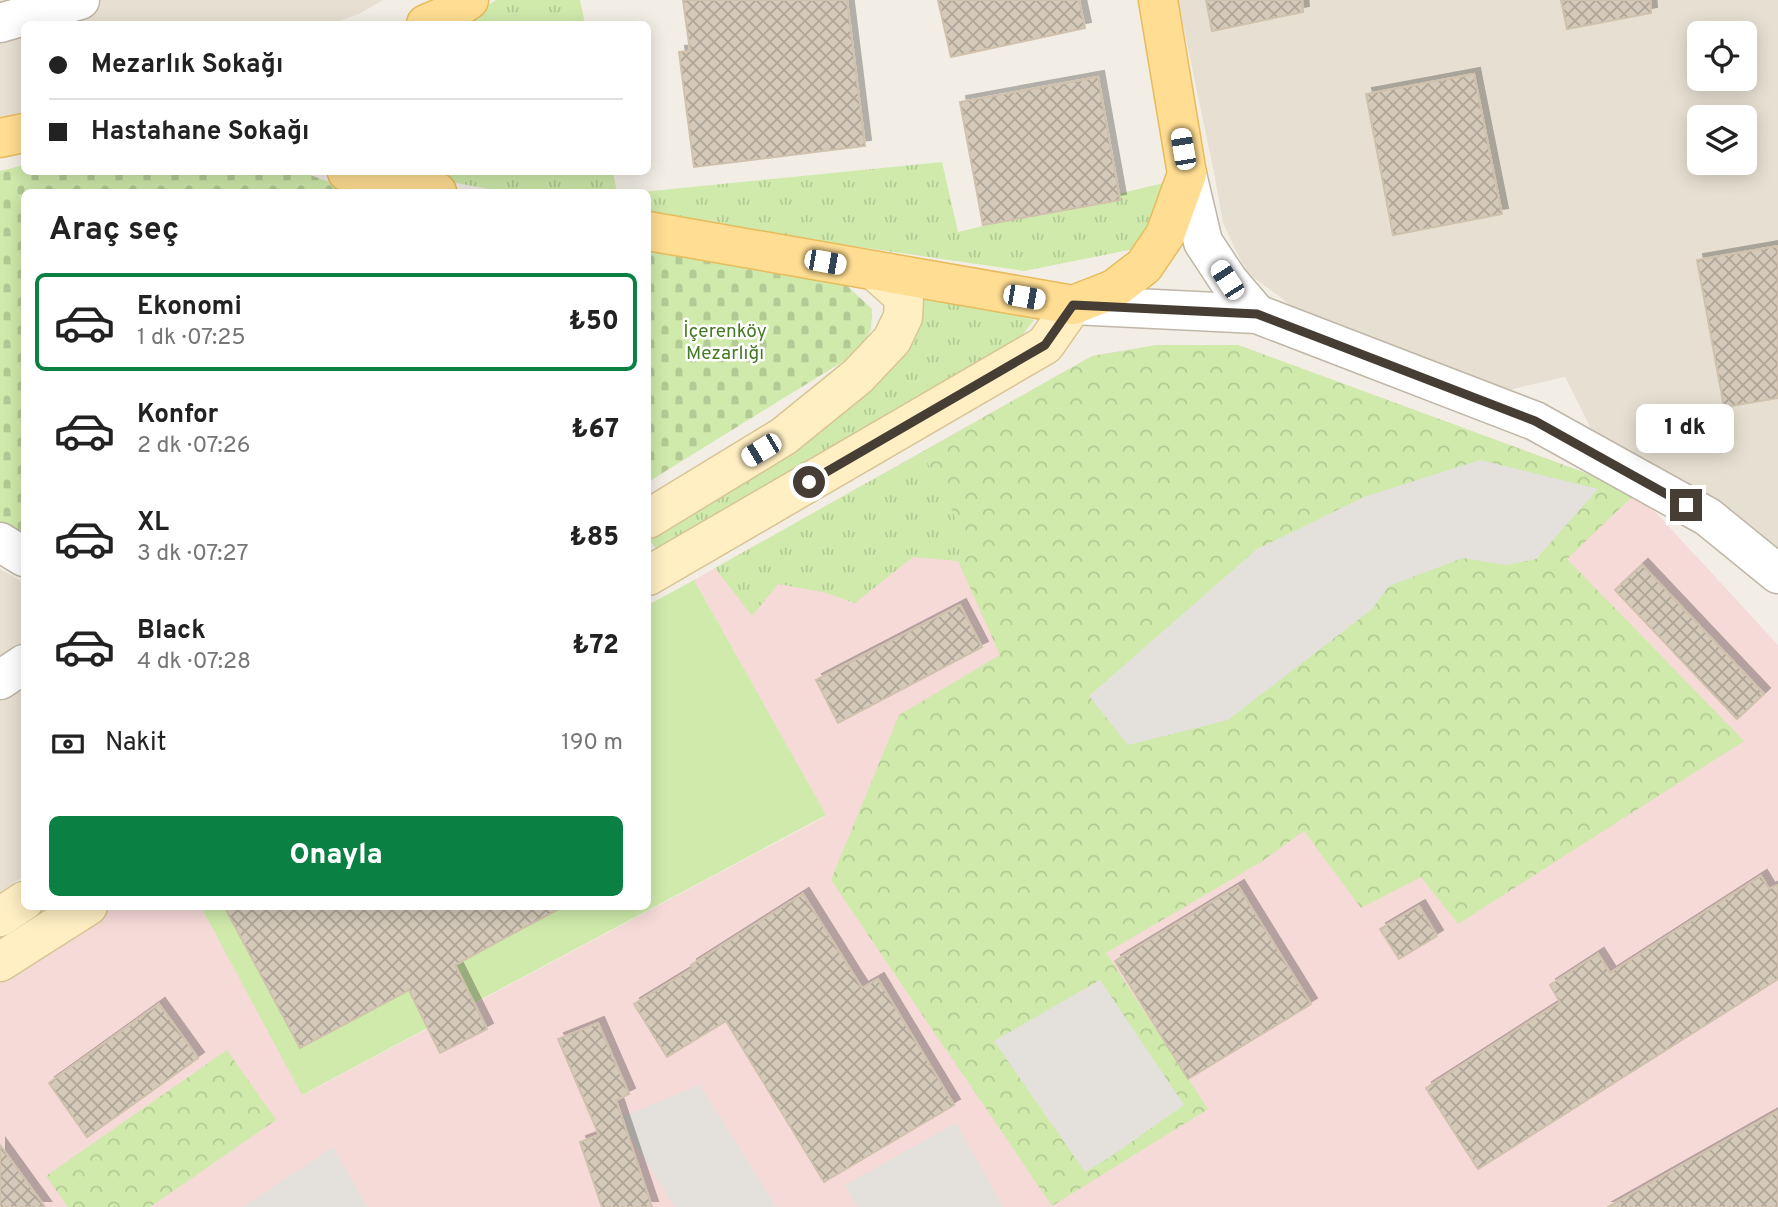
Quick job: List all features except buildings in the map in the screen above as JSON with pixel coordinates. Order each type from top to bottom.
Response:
[{"type":"main road","points":[[433,21],[469,0]]},
{"type":"main road","points":[[651,232],[1073,305],[1114,289],[1144,266],[1165,235],[1187,174],[1158,0]]},
{"type":"main road","points":[[0,138],[21,134]]},
{"type":"main road","points":[[361,175],[424,189]]},
{"type":"main road","points":[[651,517],[784,436],[858,376],[892,340],[903,317],[904,297],[876,271]]},
{"type":"main road","points":[[651,574],[1045,345],[1073,305]]},
{"type":"main road","points":[[0,917],[21,903]]},
{"type":"main road","points":[[0,962],[82,910]]},
{"type":"street","points":[[0,23],[80,0]]},
{"type":"street","points":[[1187,174],[1203,242],[1227,280],[1257,314]]},
{"type":"street","points":[[1073,305],[1257,314],[1535,421],[1708,517],[1778,574]]},
{"type":"street","points":[[0,542],[21,555]]},
{"type":"street","points":[[0,680],[21,666]]},
{"type":"shaded area","points":[[0,0],[383,0],[359,14],[339,21],[21,21],[21,115],[0,120]]},
{"type":"shaded area","points":[[1178,0],[1778,0],[1778,553],[1594,435],[1565,377],[1508,390],[1292,306],[1246,272],[1223,223]]},
{"type":"shaded area","points":[[1157,345],[1238,345],[1637,492],[1778,645],[1778,1207],[0,1207],[0,981],[20,963],[102,910],[203,910],[303,1095],[826,816],[694,580],[1092,356]]},
{"type":"shaded area","points":[[1480,460],[1598,489],[1536,559],[1506,565],[1463,558],[1389,586],[1372,609],[1228,720],[1128,745],[1089,696],[1257,549],[1364,497]]},
{"type":"shaded area","points":[[0,569],[21,581],[21,878],[0,892]]},
{"type":"shaded area","points":[[1100,980],[1184,1105],[1085,1172],[994,1041]]},
{"type":"shaded area","points":[[700,1085],[776,1207],[675,1207],[619,1118]]},
{"type":"shaded area","points":[[956,1123],[1003,1207],[857,1207],[845,1185]]},
{"type":"shaded area","points":[[333,1147],[367,1207],[243,1207]]},
{"type":"green space","points":[[496,0],[580,0],[584,21],[464,21]]},
{"type":"green space","points":[[942,162],[958,232],[1168,182],[1139,248],[1024,271],[651,216],[651,191]]},
{"type":"green space","points":[[21,166],[21,175],[310,175],[349,189],[21,189],[21,541],[0,531],[0,171]]},
{"type":"green space","points":[[412,175],[614,175],[616,189],[489,189]]},
{"type":"green space","name":"İçerenköy Mezarlığı","points":[[651,249],[844,283],[872,309],[871,329],[860,351],[651,480]]},
{"type":"green space","points":[[912,292],[1034,320],[1020,338],[656,549],[651,542],[651,535],[878,382],[911,346],[922,324],[923,304]]},
{"type":"green space","points":[[1157,345],[1238,345],[1637,492],[1567,559],[1744,741],[1458,924],[1421,877],[1361,908],[1304,831],[1261,862],[1106,953],[1208,1109],[1052,1206],[831,880],[899,715],[1000,655],[958,561],[963,532],[922,452],[1092,356]]},
{"type":"green space","points":[[922,452],[963,532],[958,561],[913,557],[855,603],[823,592],[778,584],[752,616],[715,568]]},
{"type":"green space","points":[[694,580],[826,815],[651,909],[651,603]]},
{"type":"green space","points":[[203,910],[648,910],[302,1095]]},
{"type":"green space","points":[[227,1050],[276,1120],[150,1207],[68,1207],[46,1176]]},
{"type":"route","points":[[809,482],[1045,345],[1073,305],[1257,314],[1535,421],[1686,505]]}]
